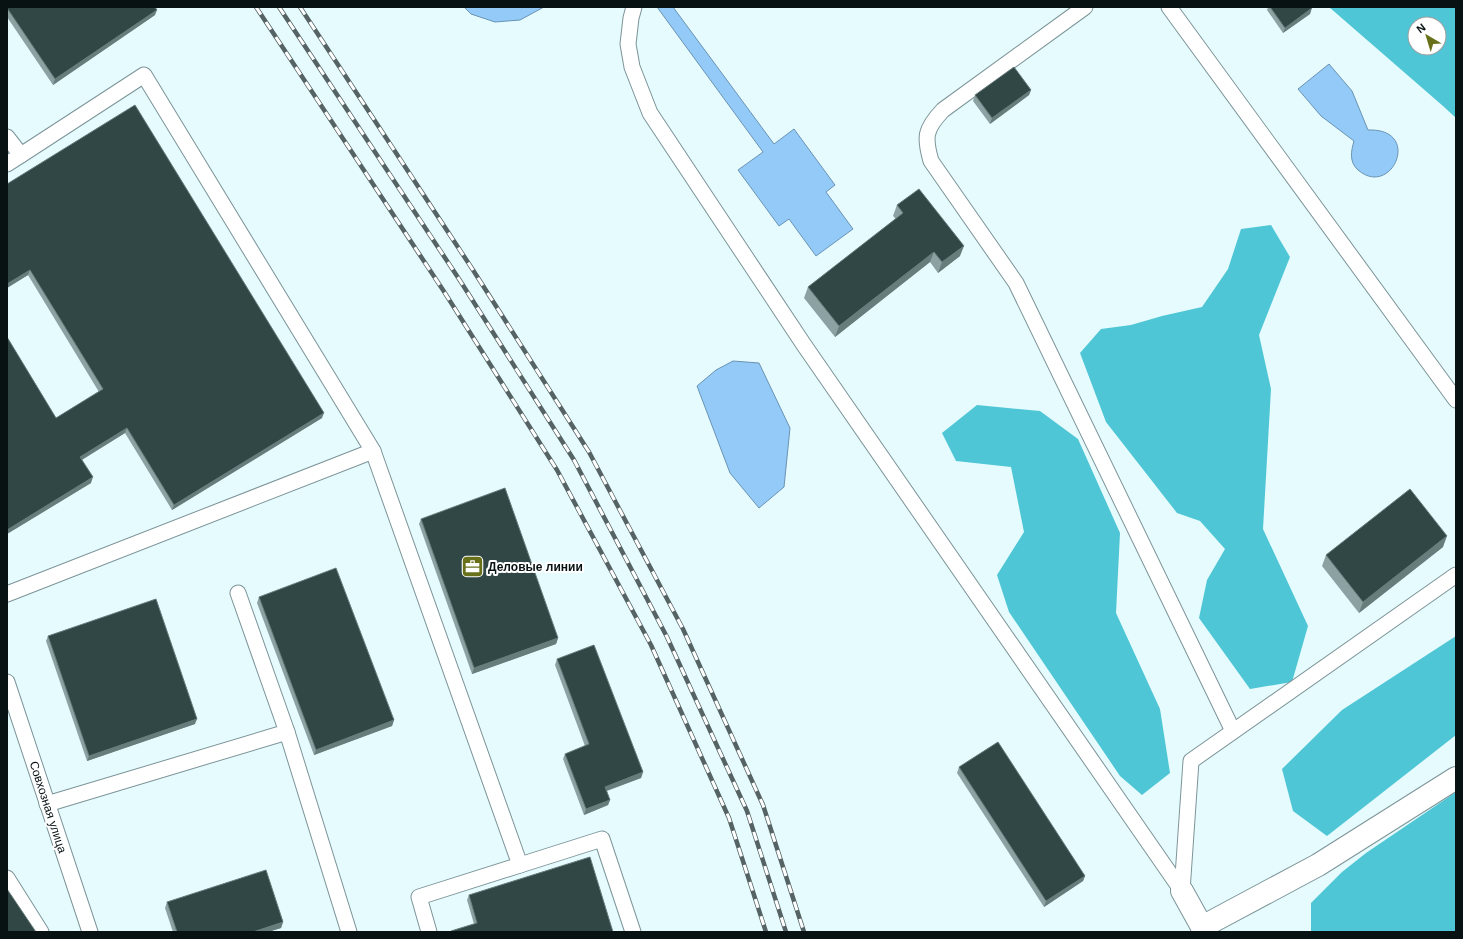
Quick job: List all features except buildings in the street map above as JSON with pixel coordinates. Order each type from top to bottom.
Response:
[{"type":"street","points":[[1182,891],[1202,929],[1318,865],[1456,778]]},
{"type":"lane","points":[[634,7],[631,18],[628,44],[632,67],[650,113],[804,345],[1182,891]]},
{"type":"lane","points":[[1085,7],[943,110],[933,121],[927,135],[928,149],[932,161],[1016,283],[1233,731]]},
{"type":"lane","points":[[1169,7],[1456,400]]},
{"type":"lane","points":[[7,164],[144,75],[373,451],[520,865]]},
{"type":"lane","points":[[7,137],[21,155]]},
{"type":"lane","points":[[7,594],[373,451]]},
{"type":"lane","points":[[1182,891],[1191,761],[1456,575]]},
{"type":"lane","points":[[238,593],[287,732],[349,932]]},
{"type":"lane","name":"Совхозная улица","points":[[7,682],[90,932]]},
{"type":"lane","points":[[47,804],[287,732]]},
{"type":"lane","points":[[429,932],[419,897],[602,839],[634,932]]},
{"type":"lane","points":[[7,878],[41,932]]},
{"type":"shaded area","points":[[464,7],[544,7],[520,20],[495,22],[471,14]]},
{"type":"shaded area","points":[[657,7],[673,7],[774,144],[794,129],[835,185],[826,192],[853,229],[816,256],[789,219],[779,226],[738,170],[763,152]]},
{"type":"shaded area","points":[[1329,7],[1456,7],[1456,118],[1443,106]]},
{"type":"shaded area","points":[[1329,64],[1352,91],[1368,130],[1385,132],[1394,139],[1398,149],[1396,160],[1391,170],[1382,176],[1370,177],[1355,167],[1352,160],[1354,141],[1321,116],[1298,89]]},
{"type":"shaded area","points":[[1271,225],[1290,257],[1259,335],[1271,389],[1263,529],[1308,626],[1292,682],[1250,689],[1199,618],[1207,580],[1225,549],[1200,521],[1177,513],[1106,422],[1080,353],[1101,329],[1131,325],[1202,307],[1228,269],[1241,229]]},
{"type":"shaded area","points":[[733,361],[759,363],[790,428],[784,487],[759,508],[730,473],[697,386],[716,370]]},
{"type":"shaded area","points":[[977,405],[1040,411],[1078,439],[1120,533],[1116,613],[1160,709],[1170,773],[1142,795],[1120,776],[1009,612],[997,575],[1024,532],[1011,467],[956,461],[942,433]]},
{"type":"shaded area","points":[[1456,636],[1456,735],[1327,836],[1293,811],[1282,769],[1342,710]]},
{"type":"shaded area","points":[[1456,792],[1456,932],[1311,932],[1311,903],[1342,872],[1366,853]]},
{"type":"railway","points":[[256,7],[443,290],[557,470],[651,645],[729,818],[766,932]]},
{"type":"railway","points":[[279,7],[459,279],[574,460],[667,637],[747,811],[786,932]]},
{"type":"railway","points":[[300,7],[473,270],[589,452],[683,629],[763,805],[804,932]]},
{"type":"place","name":"Деловые линии","points":[[473,567]]}]
